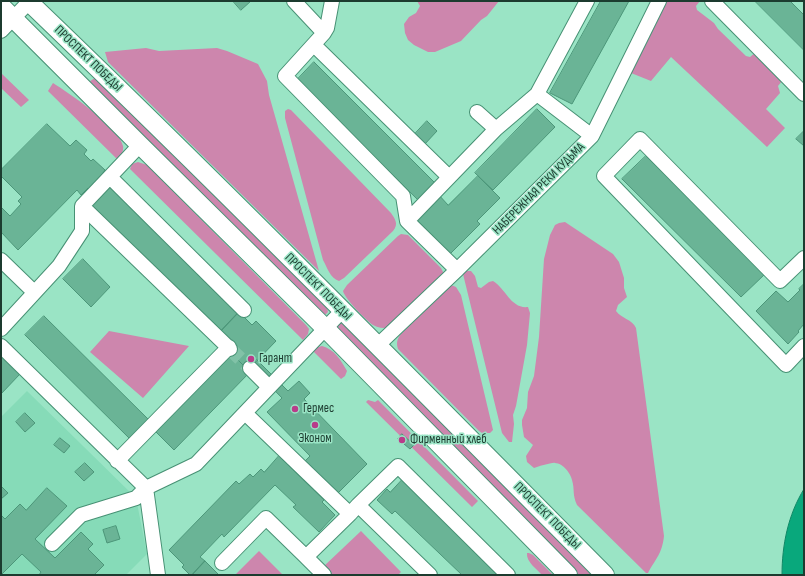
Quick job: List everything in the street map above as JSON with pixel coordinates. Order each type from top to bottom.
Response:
[{"type":"main road","name":"ПРОСПЕКТ ПОБЕДЫ","points":[[29,1],[342,311],[605,575]]},
{"type":"main road","name":"ПРОСПЕКТ ПОБЕДЫ","points":[[5,18],[82,87],[325,328],[568,575]]},
{"type":"main road","points":[[82,87],[83,77],[87,72],[91,69],[100,70]]},
{"type":"street","points":[[5,18],[29,1]]},
{"type":"street","points":[[294,1],[324,33]]},
{"type":"street","points":[[332,1],[327,28],[324,33],[285,76],[403,196],[407,221],[457,270]]},
{"type":"street","points":[[407,221],[496,129],[538,94],[587,1]]},
{"type":"street","name":"НАБЕРЕЖНАЯ РЕКИ КУДЬМА","points":[[377,346],[457,270],[592,136],[659,1]]},
{"type":"street","points":[[712,1],[804,94]]},
{"type":"street","points":[[314,45],[449,177]]},
{"type":"street","points":[[538,94],[592,136]]},
{"type":"street","points":[[477,112],[496,129]]},
{"type":"street","points":[[804,258],[780,281],[640,139],[604,176],[786,365],[804,346]]},
{"type":"street","points":[[1,329],[59,266],[82,231],[82,206],[140,145]]},
{"type":"street","points":[[110,177],[244,310]]},
{"type":"street","points":[[82,206],[229,348],[117,461]]},
{"type":"street","points":[[1,260],[34,292]]},
{"type":"street","points":[[52,544],[81,515],[136,498],[146,488],[196,464],[342,311]]},
{"type":"street","points":[[1,346],[146,488],[158,575]]},
{"type":"street","points":[[250,368],[269,387]]},
{"type":"street","points":[[245,413],[430,575]]},
{"type":"street","points":[[306,557],[398,466],[508,575]]},
{"type":"street","points":[[222,563],[266,518],[324,575]]},
{"type":"shaded area","points":[[417,1],[499,1],[487,16],[481,20],[461,41],[435,52],[428,52],[414,45],[408,40],[405,33],[404,24],[409,17],[416,13],[420,6]]},
{"type":"shaded area","points":[[662,1],[700,1],[696,6],[697,10],[714,23],[718,29],[746,56],[750,57],[756,52],[782,81],[778,86],[780,93],[766,109],[785,128],[767,147],[671,57],[651,81],[631,73]]},
{"type":"shaded area","points":[[146,48],[159,51],[217,48],[258,64],[267,81],[269,95],[319,271],[108,62],[105,52]]},
{"type":"shaded area","points":[[1,73],[29,100],[21,107],[1,88]]},
{"type":"shaded area","points":[[96,77],[327,308],[328,312],[325,315],[321,314],[89,82]]},
{"type":"shaded area","points":[[53,83],[70,94],[103,120],[120,138],[123,151],[119,161],[48,91]]},
{"type":"shaded area","points":[[288,109],[291,110],[391,213],[396,222],[396,226],[393,231],[339,281],[331,275],[323,260],[285,118],[285,111]]},
{"type":"shaded area","points":[[138,162],[147,165],[306,325],[309,329],[308,334],[303,340],[130,169],[132,164]]},
{"type":"shaded area","points":[[565,222],[613,254],[619,262],[624,278],[624,288],[627,297],[618,305],[616,311],[632,323],[636,328],[664,536],[660,552],[648,573],[646,573],[577,505],[573,483],[564,467],[558,463],[554,463],[534,468],[527,462],[526,456],[533,445],[524,437],[522,420],[527,408],[528,392],[534,376],[539,337],[544,259],[550,235],[555,225]]},
{"type":"shaded area","points":[[401,234],[408,235],[441,268],[443,275],[388,328],[379,327],[373,325],[361,314],[343,291],[347,285]]},
{"type":"shaded area","points":[[466,271],[471,271],[475,276],[478,287],[481,288],[493,281],[498,284],[517,305],[528,307],[530,313],[527,345],[513,415],[514,424],[512,442],[509,442],[502,433],[463,274]]},
{"type":"shaded area","points":[[451,285],[456,287],[461,295],[493,430],[490,433],[482,433],[479,431],[397,347],[397,341],[401,334]]},
{"type":"shaded area","points":[[339,321],[343,323],[592,575],[579,575],[337,330],[335,326]]},
{"type":"shaded area","points":[[109,331],[189,346],[143,398],[90,352]]},
{"type":"shaded area","points":[[322,346],[334,352],[345,367],[347,371],[345,376],[341,379],[313,351],[315,348]]},
{"type":"shaded area","points":[[27,391],[136,498],[147,554],[126,575],[1,575],[1,417]]},
{"type":"shaded area","points":[[368,400],[375,402],[378,400],[478,501],[472,507],[366,402]]},
{"type":"shaded area","points":[[804,489],[804,575],[782,575],[783,553],[787,530],[798,499]]},
{"type":"shaded area","points":[[361,531],[401,572],[398,575],[330,575],[323,567]]},
{"type":"shaded area","points":[[259,551],[283,575],[235,575]]},
{"type":"shaded area","points":[[527,553],[533,555],[553,575],[542,575],[530,562]]},
{"type":"building","points":[[233,1],[251,1],[241,10]]},
{"type":"building","points":[[601,1],[629,1],[572,104],[550,93]]},
{"type":"building","points":[[755,1],[790,1],[804,15],[804,50]]},
{"type":"building","points":[[314,62],[442,190],[425,207],[297,80]]},
{"type":"building","points":[[537,109],[555,127],[493,190],[475,173]]},
{"type":"building","points":[[427,121],[437,131],[424,145],[414,135]]},
{"type":"building","points":[[47,124],[70,146],[76,140],[87,150],[84,154],[91,161],[93,159],[105,170],[103,173],[113,182],[93,194],[88,188],[81,195],[77,190],[18,250],[1,232],[1,207],[10,216],[21,204],[18,201],[22,197],[1,176],[1,170]]},
{"type":"building","points":[[804,131],[804,146],[796,139]]},
{"type":"building","points":[[646,156],[765,274],[741,297],[622,179]]},
{"type":"building","points":[[478,176],[500,198],[477,221],[480,224],[450,254],[413,218],[438,194],[448,205]]},
{"type":"building","points":[[110,185],[239,312],[220,332],[91,205]]},
{"type":"building","points":[[83,259],[110,287],[91,307],[63,279]]},
{"type":"building","points":[[804,284],[804,324],[788,344],[756,311],[776,291],[788,302]]},
{"type":"building","points":[[239,312],[252,325],[256,321],[276,341],[248,370],[228,350],[220,332]]},
{"type":"building","points":[[44,316],[150,421],[131,440],[25,335]]},
{"type":"building","points":[[232,354],[250,372],[174,450],[156,432]]},
{"type":"building","points":[[1,355],[20,374],[1,394]]},
{"type":"building","points":[[257,360],[288,391],[299,381],[310,393],[304,399],[367,464],[337,494],[305,461],[310,456],[267,412],[282,398],[251,366]]},
{"type":"building","points":[[25,413],[35,423],[25,432],[16,422]]},
{"type":"building","points":[[402,434],[414,445],[410,449],[398,439]]},
{"type":"building","points":[[60,438],[70,446],[64,453],[54,445]]},
{"type":"building","points":[[279,456],[324,500],[322,502],[335,515],[319,532],[293,507],[296,505],[275,485],[224,537],[222,534],[200,557],[205,561],[192,575],[190,575],[182,567],[184,565],[169,550],[236,481],[239,484],[250,474],[253,477],[261,469],[264,472]]},
{"type":"building","points":[[85,463],[94,472],[84,481],[75,472]]},
{"type":"building","points":[[403,479],[502,575],[462,575],[395,511],[392,514],[377,500],[387,489],[390,492]]},
{"type":"building","points":[[1,486],[8,493],[1,499]]},
{"type":"building","points":[[47,488],[67,506],[35,539],[55,558],[81,532],[93,544],[88,549],[104,565],[94,575],[39,575],[41,572],[22,554],[1,575],[1,515],[5,519],[20,504],[26,510]]},
{"type":"building","points":[[116,526],[120,539],[107,543],[103,530]]},
{"type":"building","points":[[205,561],[219,575],[192,575]]},
{"type":"tunnel","points":[[230,349],[250,368]]},
{"type":"place","name":"Гарант","points":[[251,359]]},
{"type":"place","name":"Гермес","points":[[295,409]]},
{"type":"place","name":"Эконом","points":[[315,425]]},
{"type":"place","name":"Фирменный хлеб","points":[[402,440]]}]
